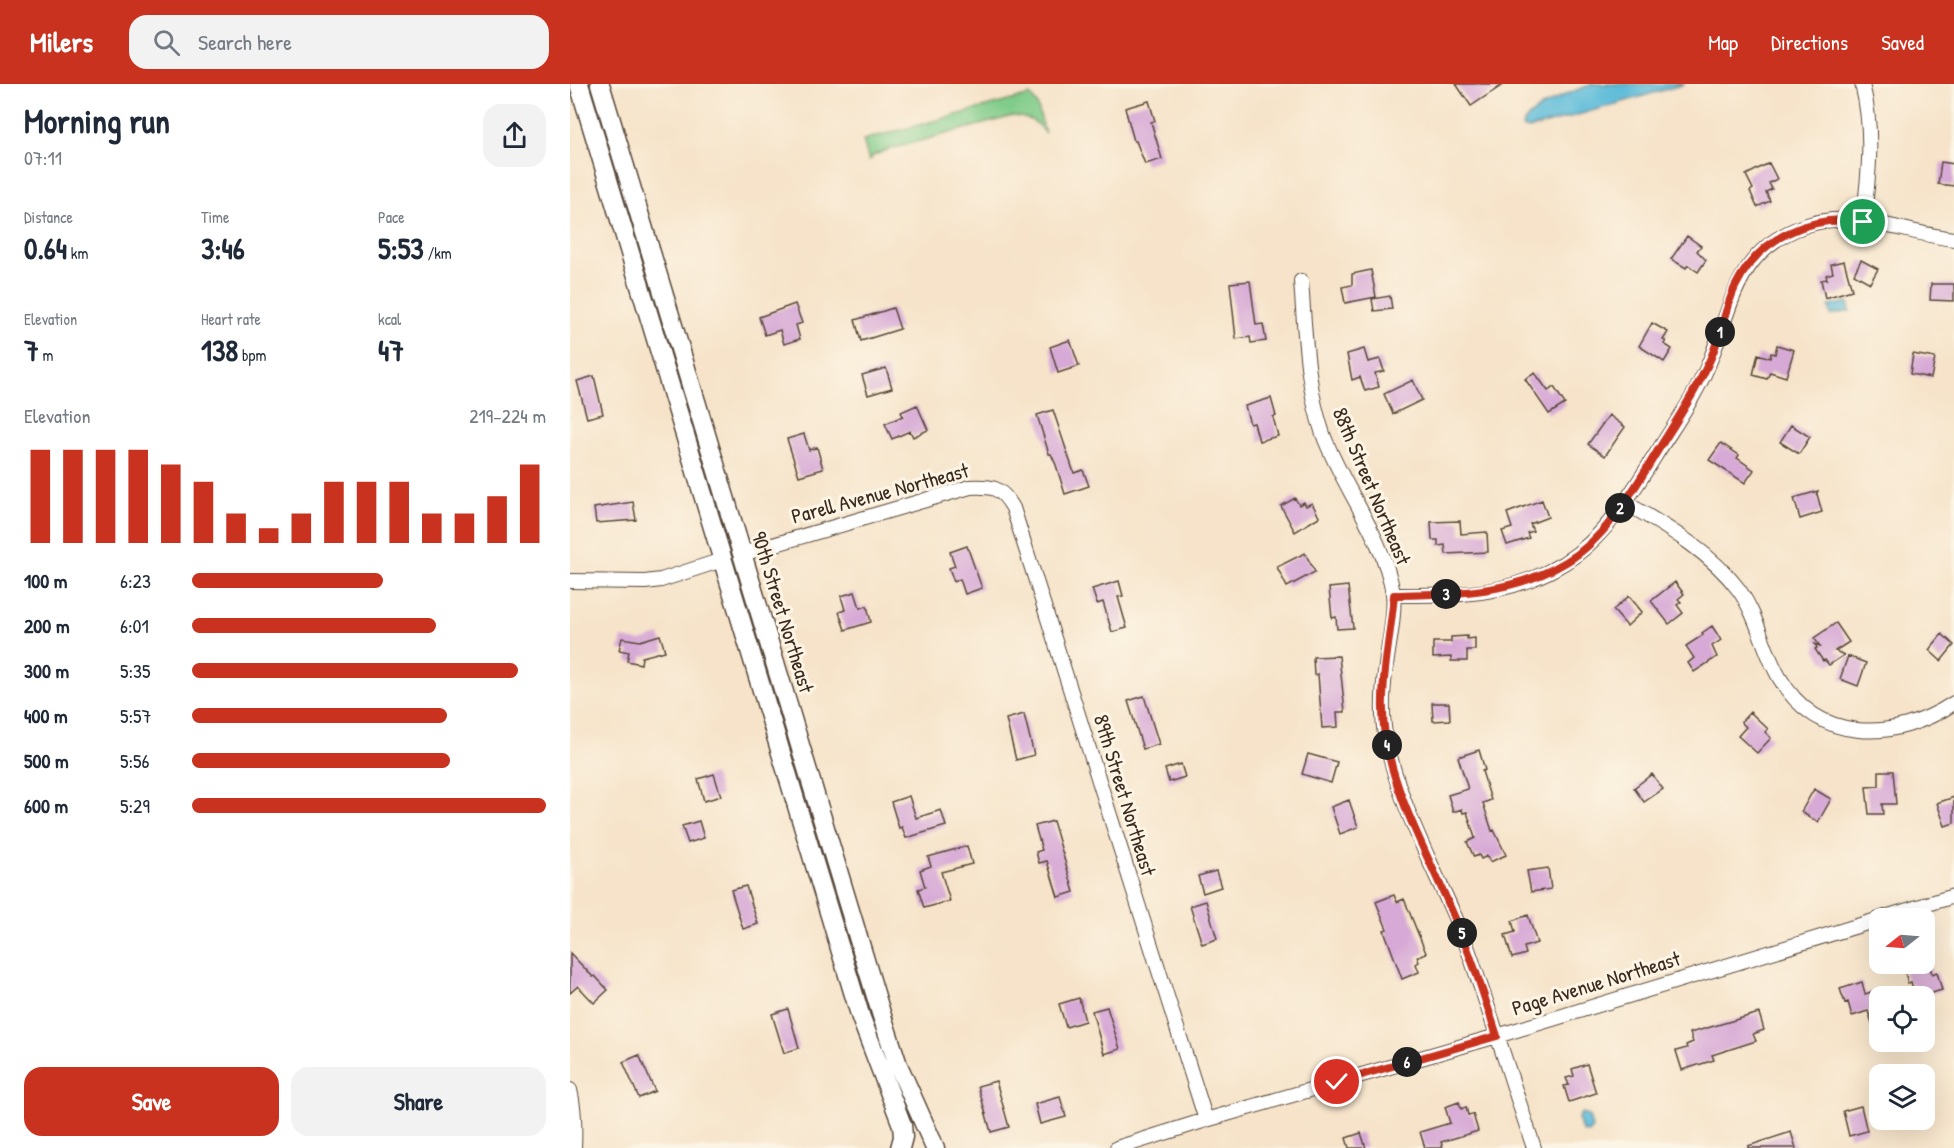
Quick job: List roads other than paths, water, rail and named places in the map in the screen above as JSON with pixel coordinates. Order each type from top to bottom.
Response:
[{"type":"main road","name":"90th Street Northeast","points":[[579,84],[861,1018],[902,1125],[903,1137],[900,1148]]},
{"type":"main road","name":"90th Street Northeast","points":[[600,84],[898,1065],[935,1148]]},
{"type":"street","points":[[1862,84],[1869,125],[1869,169],[1863,222]]},
{"type":"street","points":[[1394,595],[1463,594],[1519,583],[1567,561],[1591,543],[1624,501],[1696,390],[1710,361],[1735,287],[1745,270],[1761,251],[1783,234],[1808,224],[1847,220],[1954,239]]},
{"type":"street","name":"88th Street Northeast","points":[[1301,281],[1308,378],[1323,434],[1372,533],[1394,595],[1383,707],[1385,735],[1392,769],[1401,798],[1462,932],[1534,1148]]},
{"type":"street","name":"Parell Avenue Northeast","points":[[742,554],[970,487],[985,486],[996,489]]},
{"type":"street","name":"89th Street Northeast","points":[[996,489],[1005,495],[1013,507],[1206,1120]]},
{"type":"street","points":[[1624,501],[1676,533],[1705,555],[1723,573],[1749,607],[1780,678],[1800,703],[1827,722],[1842,727],[1882,732],[1928,718],[1954,703]]},
{"type":"street","points":[[570,581],[645,582],[661,580],[722,560]]},
{"type":"street","name":"Page Avenue Northeast","points":[[1914,908],[1954,896]]},
{"type":"street","name":"Page Avenue Northeast","points":[[1117,1148],[1497,1036],[1869,922]]},
{"type":"street","points":[[570,1090],[574,1105],[574,1148]]},
{"type":"water","points":[[1592,84],[1685,84],[1529,129],[1522,127],[1533,113],[1542,107]]},
{"type":"water","points":[[1848,302],[1850,311],[1831,315],[1829,306]]},
{"type":"water","points":[[1582,1113],[1589,1116],[1592,1128],[1588,1133],[1582,1131],[1578,1118]]}]
